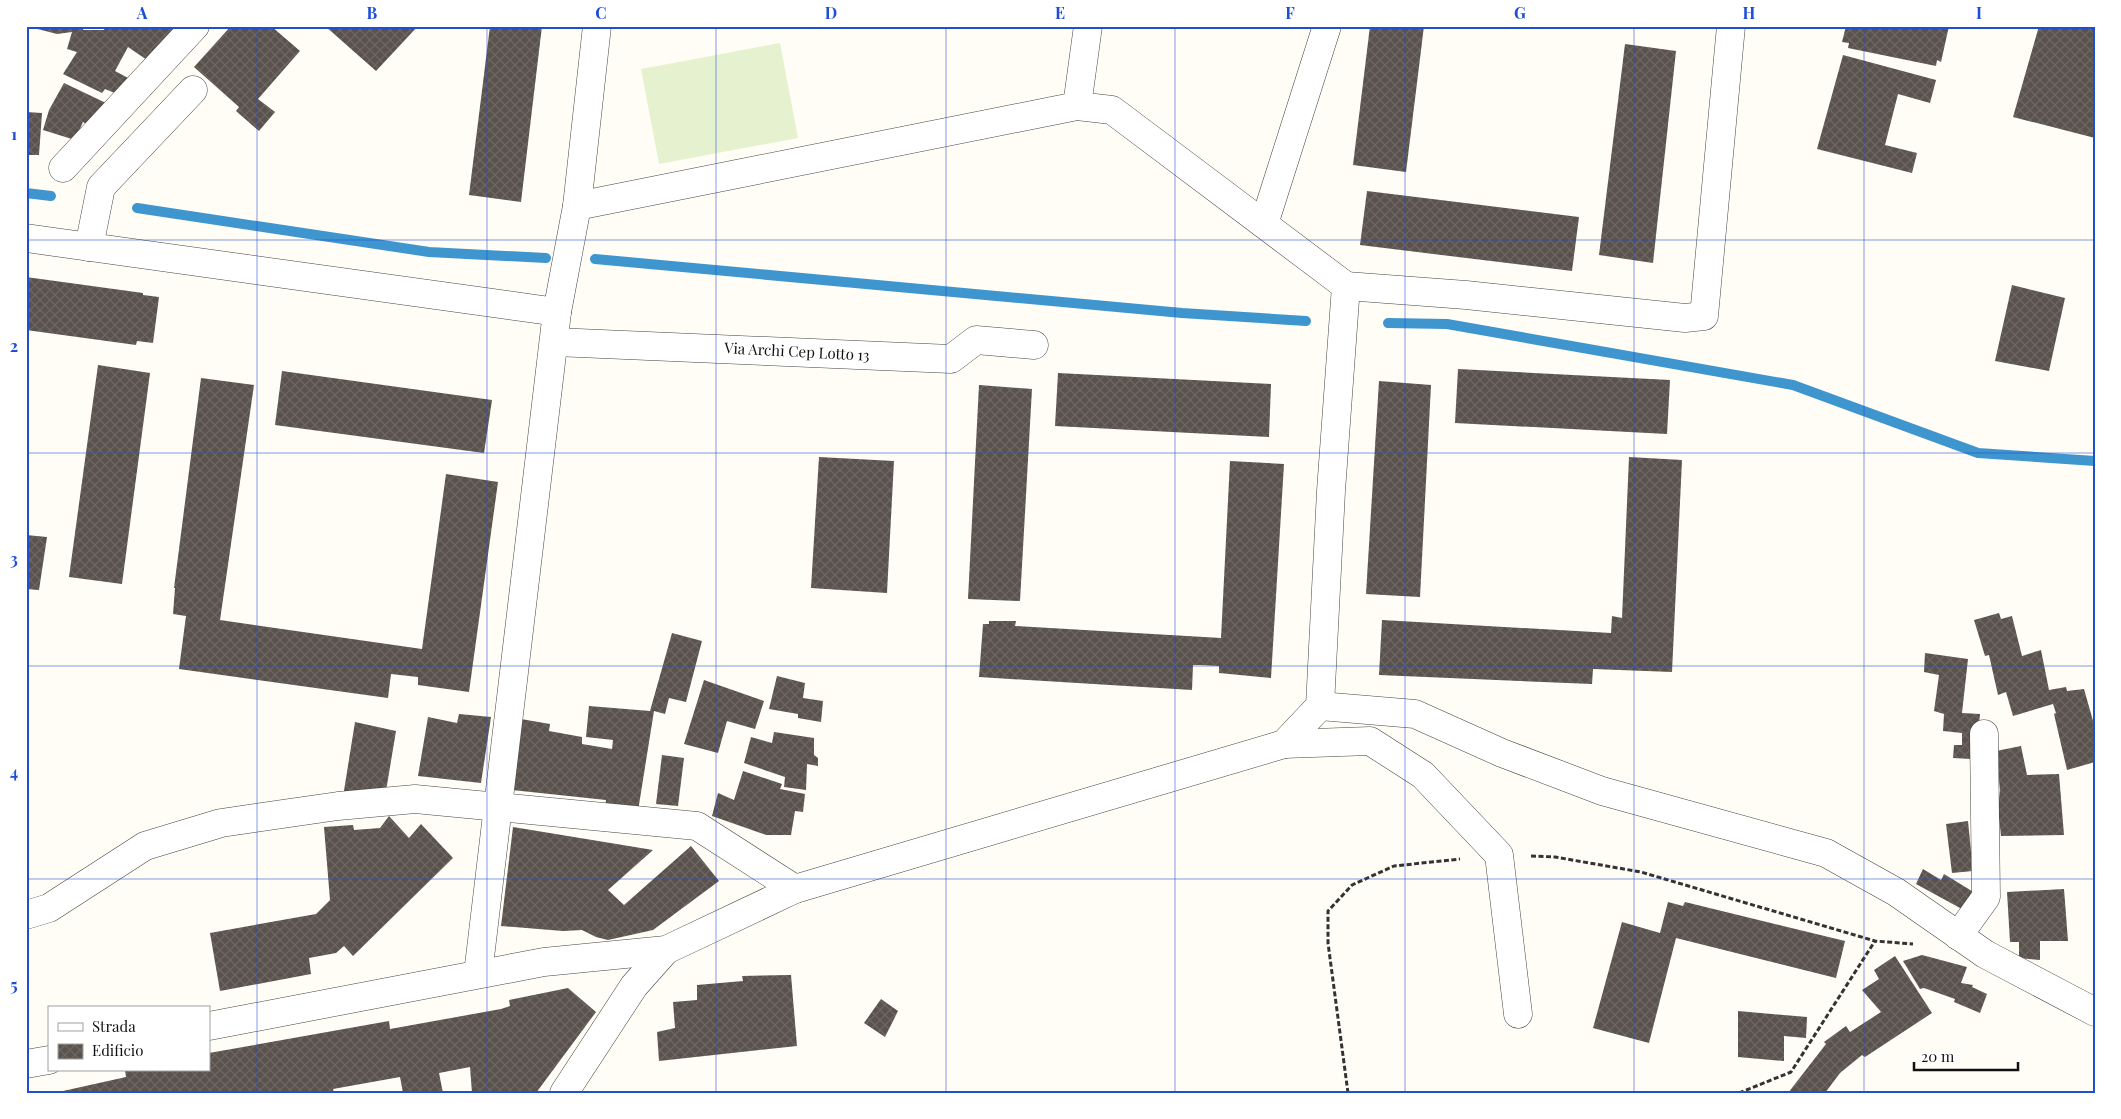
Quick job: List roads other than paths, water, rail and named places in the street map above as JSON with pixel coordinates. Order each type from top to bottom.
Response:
[{"type":"street","points":[[63,168],[195,26]]},
{"type":"street","points":[[478,974],[558,312],[577,206],[597,26]]},
{"type":"street","points":[[1078,106],[1088,26]]},
{"type":"street","points":[[1264,224],[1327,26]]},
{"type":"street","points":[[577,206],[1078,106],[1112,110],[1346,286],[1685,318],[1704,316],[1731,26]]},
{"type":"street","points":[[89,246],[101,187],[193,90]]},
{"type":"street","points":[[26,238],[558,312]]},
{"type":"street","points":[[1284,744],[1320,706],[1331,491],[1346,286]]},
{"type":"street","name":"Via Archi Cep Lotto 13","points":[[555,342],[950,359],[976,340],[1034,345]]},
{"type":"street","points":[[1320,706],[1416,714],[1502,753],[1602,791],[1826,853],[1896,892],[1985,954],[2095,1012]]},
{"type":"street","points":[[1958,936],[1986,897],[1984,734]]},
{"type":"street","points":[[210,1026],[544,962],[666,950],[795,890],[1284,744],[1370,741],[1423,775],[1499,855],[1518,1014]]},
{"type":"street","points":[[26,915],[49,908],[145,846],[221,823],[338,806],[415,799],[697,826],[795,890]]},
{"type":"street","points":[[564,1093],[634,986],[666,950]]},
{"type":"street","points":[[622,954],[634,986]]},
{"type":"street","points":[[26,1064],[48,1060]]},
{"type":"waterway","points":[[26,193],[51,196]]},
{"type":"waterway","points":[[137,208],[429,252],[546,258]]},
{"type":"waterway","points":[[595,259],[1182,313],[1306,321]]},
{"type":"waterway","points":[[1388,323],[1447,324],[1793,385],[1978,453],[2095,461]]}]
